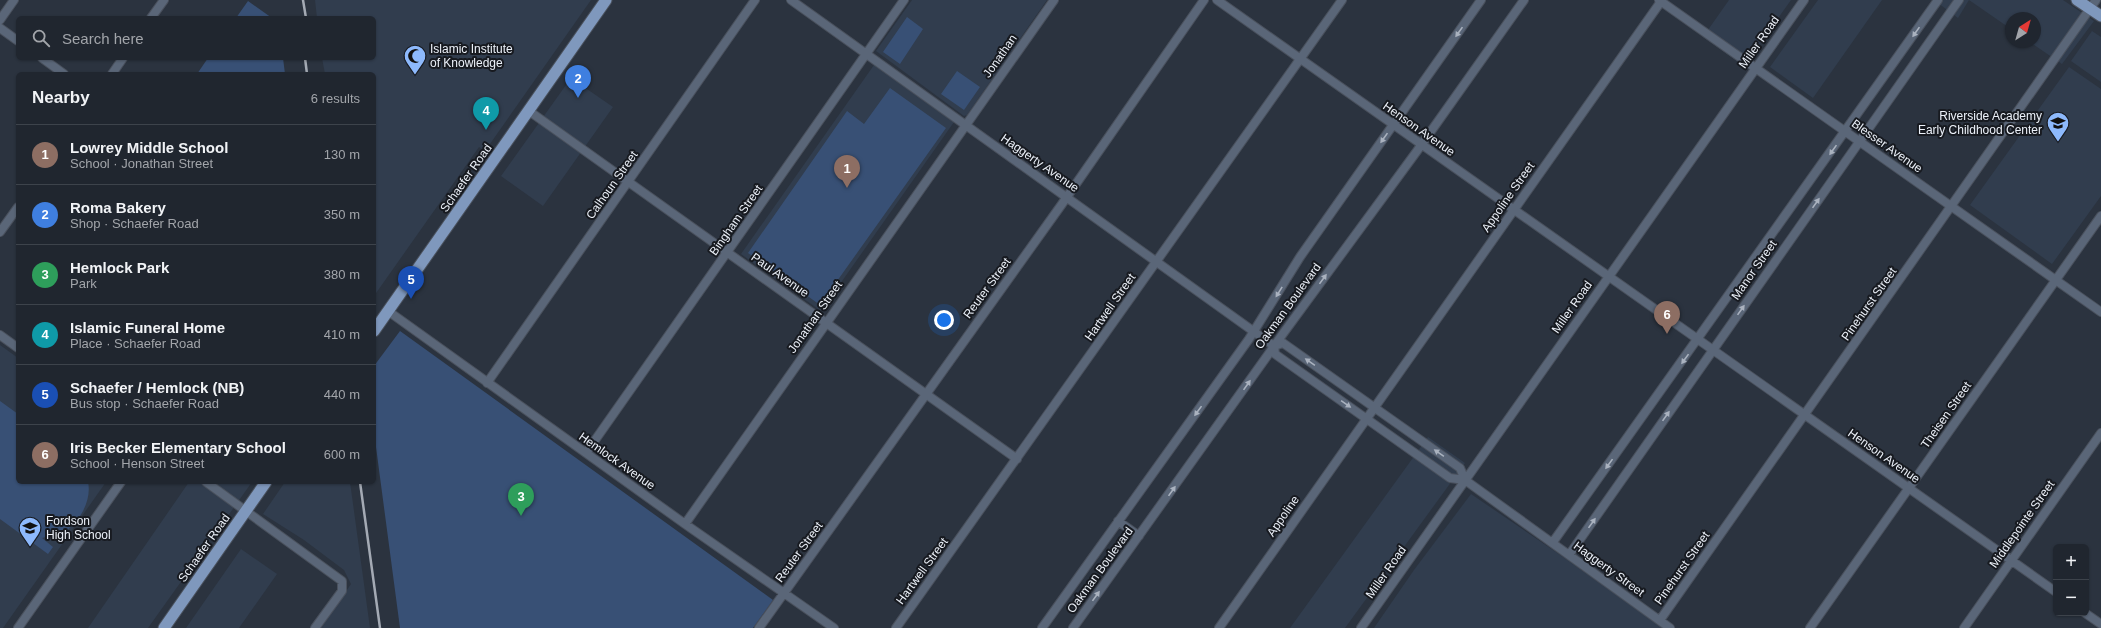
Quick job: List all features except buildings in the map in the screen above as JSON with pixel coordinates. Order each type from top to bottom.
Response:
[{"type":"main road","name":"Schaefer Road","points":[[376,328],[606,0]]},
{"type":"main road","points":[[2077,0],[2093,4],[2101,16]]},
{"type":"main road","name":"Schaefer Road","points":[[164,628],[265,484]]},
{"type":"street","points":[[0,20],[14,0]]},
{"type":"street","points":[[152,16],[164,0]]},
{"type":"street","name":"Calhoun Street","points":[[487,383],[755,0]]},
{"type":"street","name":"Haggerty Avenue","points":[[791,0],[1254,331],[1274,346],[1275,354],[1366,419],[1450,478],[1465,480],[1553,542]]},
{"type":"street","name":"Bingham Street","points":[[586,453],[728,253],[904,0]]},
{"type":"street","name":"Jonathan","points":[[966,125],[1054,0]]},
{"type":"street","name":"Reuter Street","points":[[759,628],[1067,196],[1204,0]]},
{"type":"street","name":"Henson Avenue","points":[[1217,0],[2053,590]]},
{"type":"street","name":"Hartwell Street","points":[[896,628],[1342,0]]},
{"type":"street","name":"Oakman Boulevard","points":[[1042,628],[1254,331],[1300,257],[1481,0]]},
{"type":"street","name":"Oakman Boulevard","points":[[1073,628],[1274,346],[1421,145],[1524,0]]},
{"type":"street","name":"Blesser Avenue","points":[[1661,0],[2101,312]]},
{"type":"street","name":"Appoline Street","points":[[1366,419],[1661,0]]},
{"type":"street","name":"Miller Road","points":[[1361,628],[1804,0]]},
{"type":"street","name":"Manor Street","points":[[1553,542],[1698,340],[1938,0]]},
{"type":"street","name":"Manor Street","points":[[1570,555],[1712,350],[1959,0]]},
{"type":"street","name":"Pinehurst Street","points":[[1660,620],[2093,4]]},
{"type":"street","points":[[0,28],[16,40]]},
{"type":"street","points":[[45,60],[61,72]]},
{"type":"street","points":[[113,72],[122,60]]},
{"type":"street","name":"Paul Avenue","points":[[529,111],[1017,459]]},
{"type":"street","name":"Jonathan Street","points":[[685,524],[966,125]]},
{"type":"street","points":[[0,232],[16,210]]},
{"type":"street","name":"Theisen Street","points":[[1810,628],[2101,216]]},
{"type":"street","name":"Hemlock Avenue","points":[[388,311],[685,524],[834,628]]},
{"type":"street","points":[[0,335],[16,347]]},
{"type":"street","name":"Haggerty Avenue","points":[[1274,346],[1284,343],[1460,468],[1465,480]]},
{"type":"street","points":[[1322,387],[1330,376]]},
{"type":"street","name":"Appoline","points":[[1219,628],[1366,419]]},
{"type":"street","name":"Middlepointe Street","points":[[1964,628],[2101,433]]},
{"type":"street","points":[[1418,455],[1426,444]]},
{"type":"street","points":[[18,628],[120,484]]},
{"type":"street","points":[[209,484],[340,578],[343,585],[342,591],[315,628]]},
{"type":"street","points":[[1118,522],[1139,536]]},
{"type":"street","name":"Haggerty Street","points":[[1553,542],[1670,628]]},
{"type":"street","points":[[2089,616],[2101,624]]},
{"type":"shaded area","points":[[315,0],[591,0],[485,151],[479,147],[376,293],[376,72],[325,72],[322,60],[376,60],[376,16],[317,16]]},
{"type":"shaded area","points":[[912,0],[1047,0],[967,115],[964,116],[876,51]]},
{"type":"shaded area","points":[[1729,0],[1791,0],[1744,66],[1703,37]]},
{"type":"shaded area","points":[[1818,0],[1882,0],[1813,98],[1770,67]]},
{"type":"shaded area","points":[[1934,0],[1969,0],[1958,18]]},
{"type":"shaded area","points":[[1969,0],[2063,0],[2094,21],[2062,64],[2039,48],[2041,48],[2041,12],[2005,12],[2005,25]]},
{"type":"shaded area","points":[[248,1],[269,16],[237,16]]},
{"type":"shaded area","points":[[907,17],[923,29],[900,64],[883,52]]},
{"type":"shaded area","points":[[2092,31],[2101,37],[2101,82],[2071,61]]},
{"type":"shaded area","points":[[207,60],[283,60],[285,72],[198,72]]},
{"type":"shaded area","points":[[874,65],[954,122],[821,311],[741,254]]},
{"type":"shaded area","name":"Riverside Academy Early Childhood Center","points":[[2069,67],[2101,89],[2101,196],[2052,264],[1970,205]]},
{"type":"shaded area","points":[[957,71],[980,87],[964,110],[941,94]]},
{"type":"shaded area","points":[[571,78],[613,107],[543,206],[501,176]]},
{"type":"shaded area","points":[[890,88],[946,128],[820,305],[748,253],[847,111],[864,124]]},
{"type":"shaded area","points":[[400,331],[773,600],[753,628],[400,628],[376,447],[376,363]]},
{"type":"shaded area","name":"Fordson High School","points":[[0,345],[16,357],[16,484],[105,484],[3,628],[0,628]]},
{"type":"shaded area","points":[[0,401],[16,413],[16,484],[88,484],[89,489],[84,510],[76,522],[63,533],[42,538],[53,547],[48,554],[0,519]]},
{"type":"shaded area","points":[[1428,437],[1465,463],[1345,628],[1290,628]]},
{"type":"shaded area","points":[[188,484],[251,484],[148,628],[88,628]]},
{"type":"shaded area","points":[[284,484],[350,484],[370,628],[321,628],[351,584],[344,570],[304,540],[263,514]]},
{"type":"shaded area","points":[[1471,494],[1663,628],[1374,628],[1414,570]]},
{"type":"shaded area","points":[[241,549],[277,574],[239,628],[186,628]]},
{"type":"railway","points":[[303,0],[306,16]]},
{"type":"railway","points":[[305,60],[307,72]]},
{"type":"railway","points":[[360,484],[380,628]]},
{"type":"place","name":"Islamic Institute of Knowledge","points":[[415,76]]},
{"type":"place","name":"Roma Bakery","points":[[578,98]]},
{"type":"place","name":"Islamic Funeral Home","points":[[486,130]]},
{"type":"place","name":"Riverside Academy Early Childhood Center","points":[[2058,142]]},
{"type":"place","name":"Lowrey Middle School","points":[[847,188]]},
{"type":"place","name":"Schaefer / Hemlock (NB)","points":[[411,299]]},
{"type":"place","name":"Iris Becker Elementary School","points":[[1667,334]]},
{"type":"place","name":"Hemlock Park","points":[[521,516]]},
{"type":"place","name":"Fordson High School","points":[[30,548]]}]
